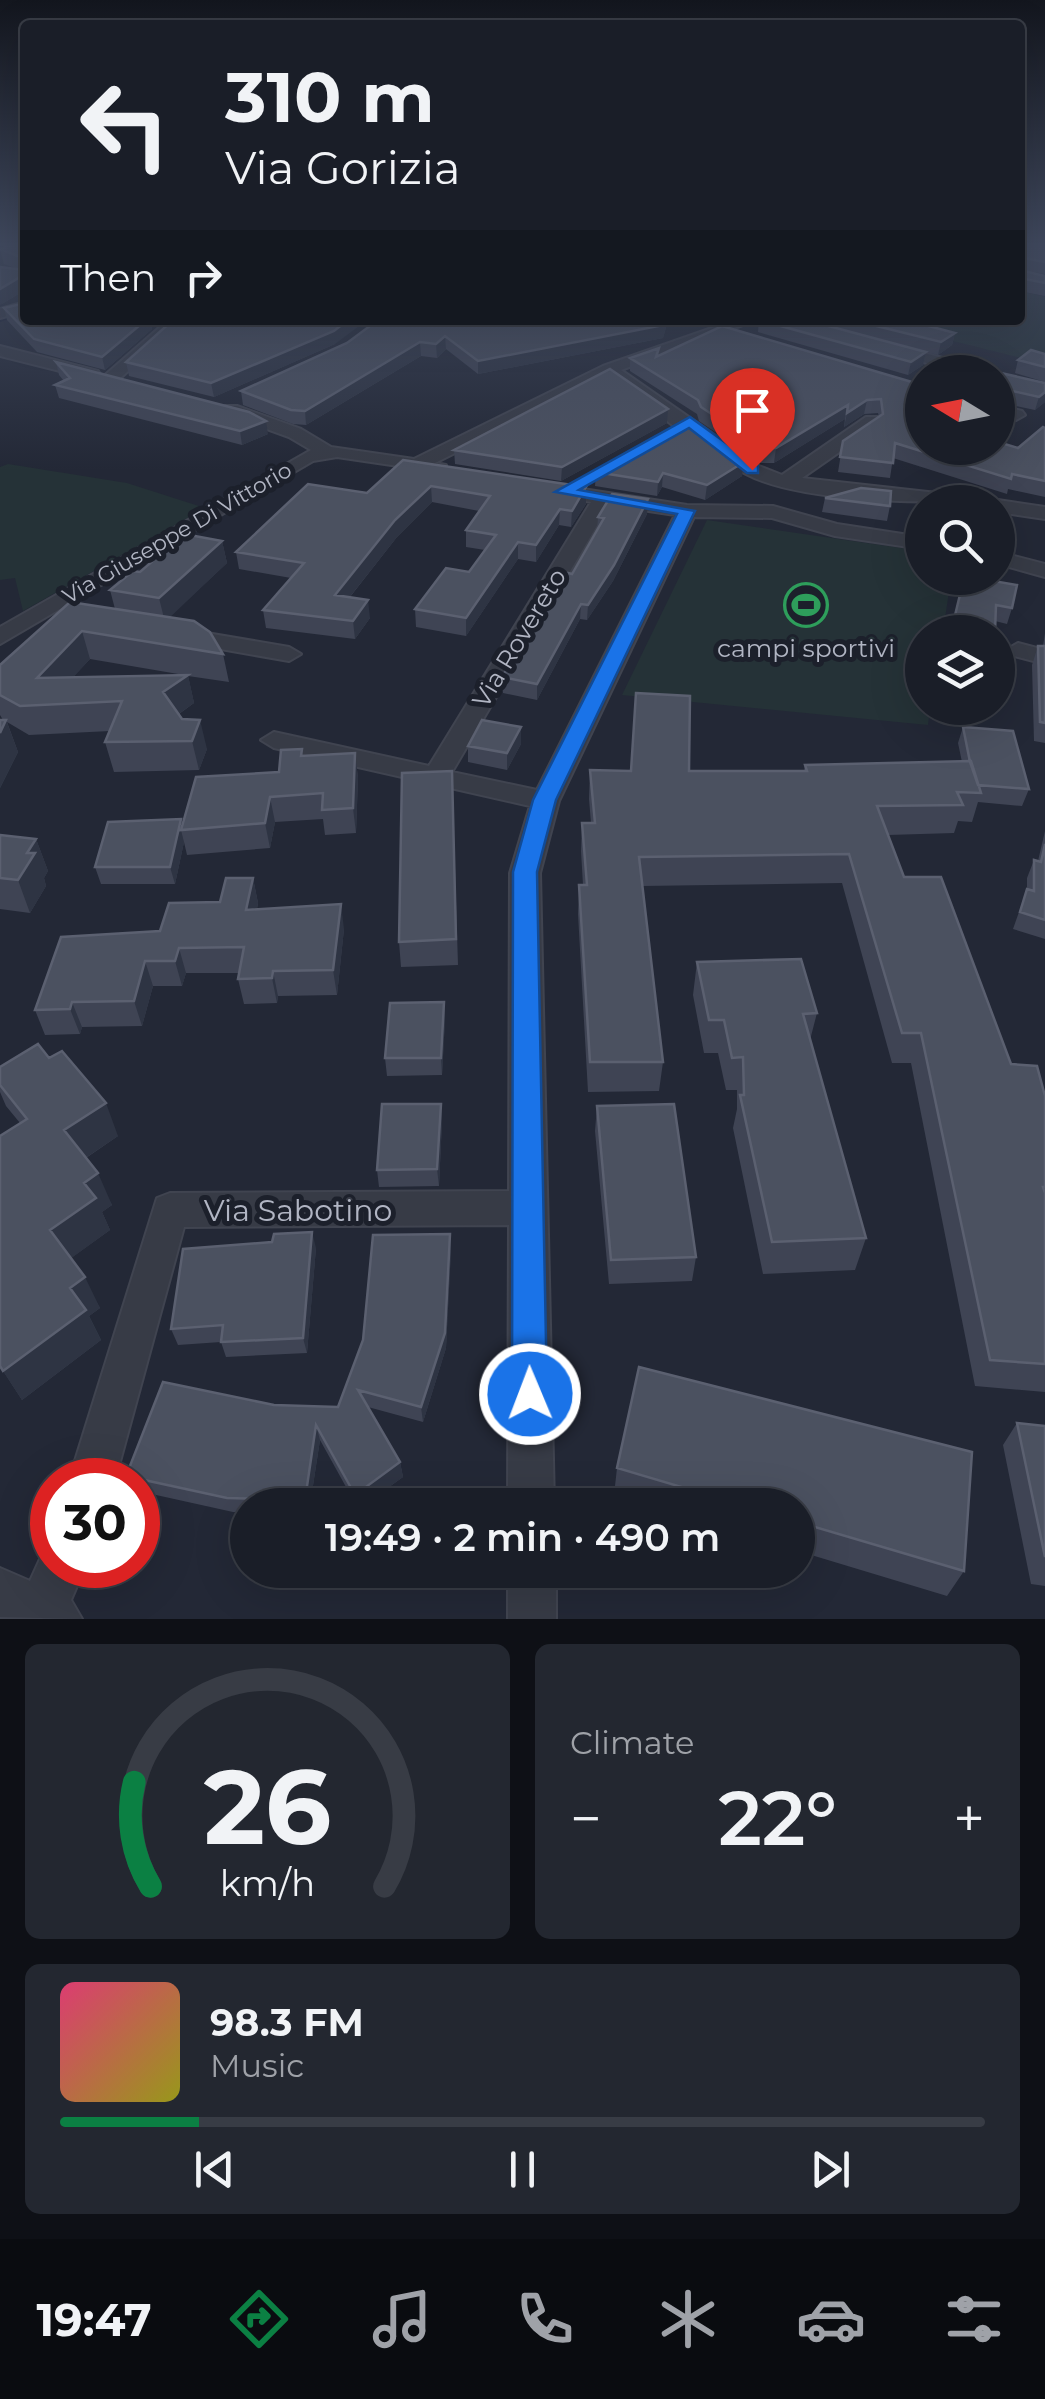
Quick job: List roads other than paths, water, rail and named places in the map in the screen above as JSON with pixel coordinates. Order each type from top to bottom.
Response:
[{"type":"street","points":[[110,379],[172,325]]},
{"type":"street","points":[[419,464],[609,369],[731,325]]},
{"type":"street","points":[[715,329],[752,340]]},
{"type":"street","points":[[870,344],[912,355]]},
{"type":"street","points":[[0,351],[132,384]]},
{"type":"street","points":[[609,369],[682,426],[752,470],[784,482],[905,495]]},
{"type":"street","points":[[244,394],[213,404],[282,428],[325,451],[458,473]]},
{"type":"street","points":[[784,482],[872,421]]},
{"type":"street","name":"Via Giuseppe Di Vittorio","points":[[0,637],[308,456],[325,451]]},
{"type":"street","points":[[563,492],[595,474]]},
{"type":"street","points":[[525,485],[687,511],[773,512],[835,530],[905,540]]},
{"type":"street","name":"Via Rovereto","points":[[436,777],[603,498]]},
{"type":"street","points":[[1015,509],[1045,513]]},
{"type":"street","points":[[531,1488],[525,872],[545,800],[687,511]]},
{"type":"street","points":[[1015,563],[1045,571]]},
{"type":"street","points":[[44,612],[76,617]]},
{"type":"street","points":[[153,631],[288,654]]},
{"type":"street","points":[[1018,650],[1045,656]]},
{"type":"street","points":[[274,740],[545,800]]},
{"type":"street","name":"Via Sabotino","points":[[98,1458],[170,1210],[527,1208]]},
{"type":"street","points":[[532,1588],[532,1619]]},
{"type":"waterway","points":[[0,320],[4,319]]},
{"type":"place","name":"campi sportivi","points":[[806,605]]}]
